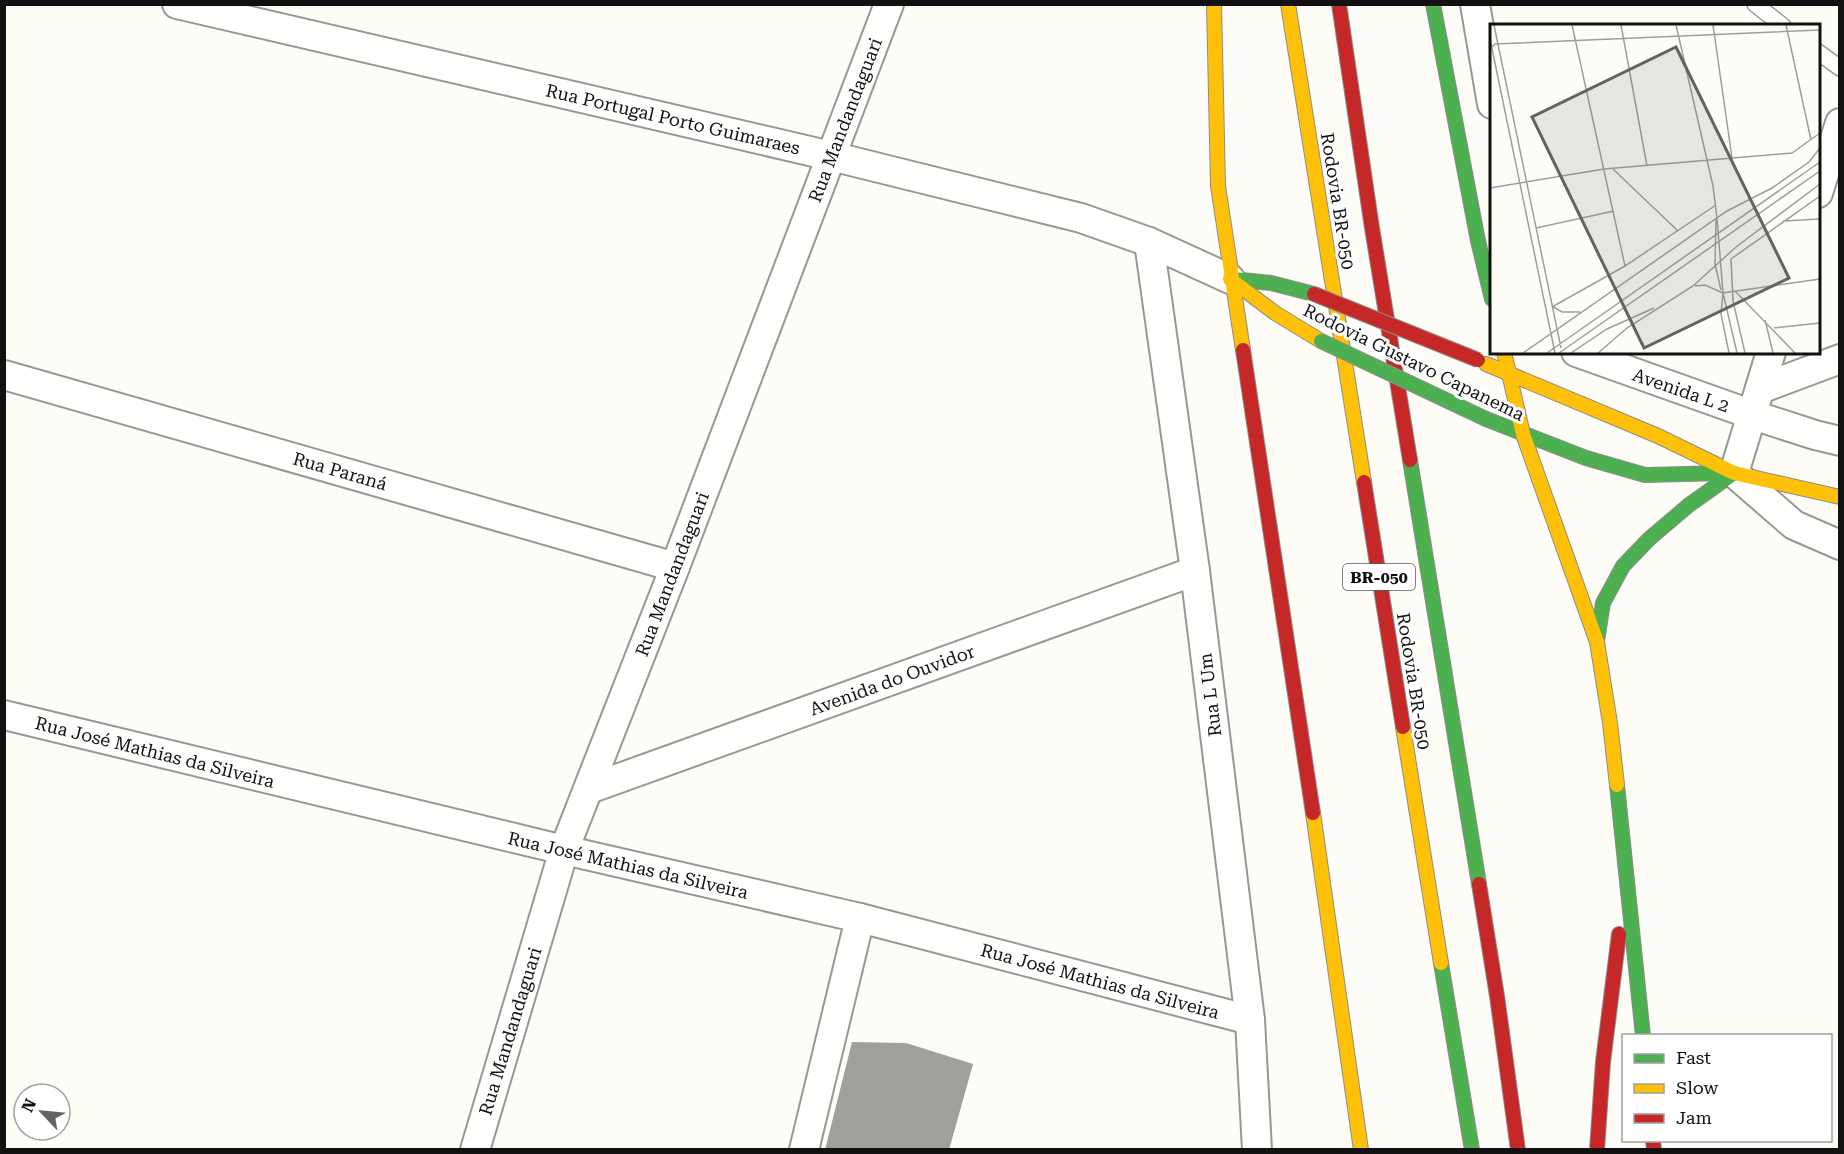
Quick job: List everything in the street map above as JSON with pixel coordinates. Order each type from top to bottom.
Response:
[{"type":"main road","points":[[1214,4],[1218,186],[1230,279],[1362,1149]]},
{"type":"main road","name":"Rodovia BR-050","points":[[1288,4],[1472,1149]]},
{"type":"main road","name":"Rodovia BR-050","points":[[1339,4],[1373,239],[1495,984],[1518,1149]]},
{"type":"main road","points":[[1433,4],[1490,294]]},
{"type":"main road","name":"Rodovia Gustavo Capanema","points":[[1230,279],[1271,283],[1314,294],[1658,436],[1734,473],[1839,496]]},
{"type":"main road","name":"Rodovia Gustavo Capanema","points":[[1230,279],[1275,314],[1321,341],[1522,435],[1586,458],[1645,475],[1734,473]]},
{"type":"main road","points":[[1504,354],[1522,435],[1597,642],[1610,723],[1643,1034]]},
{"type":"main road","points":[[1597,642],[1602,603],[1623,566],[1648,539],[1734,473]]},
{"type":"main road","points":[[1597,1149],[1603,1062],[1627,876]]},
{"type":"street","name":"Rua Portugal Porto Guimaraes","points":[[177,4],[831,156],[1081,218],[1149,242],[1230,279]]},
{"type":"street","name":"Rua Mandandaguari","points":[[475,1149],[564,850],[675,567],[889,4]]},
{"type":"street","points":[[1475,4],[1490,98]]},
{"type":"street","points":[[1820,187],[1839,123]]},
{"type":"street","name":"Rua L Um","points":[[1149,242],[1195,571],[1250,1020],[1257,1149]]},
{"type":"street","name":"Avenida L 2","points":[[1583,354],[1756,402],[1815,435],[1839,441]]},
{"type":"street","points":[[1770,354],[1734,473],[1794,525],[1839,545]]},
{"type":"street","points":[[1756,402],[1839,359]]},
{"type":"street","name":"Rua Paraná","points":[[4,375],[675,567]]},
{"type":"street","name":"Avenida do Ouvidor","points":[[589,789],[1195,571]]},
{"type":"street","name":"Rua José Mathias da Silveira","points":[[4,715],[564,850],[860,918],[1250,1020]]},
{"type":"street","points":[[804,1149],[860,918]]},
{"type":"lane","points":[[1755,4],[1780,24]]},
{"type":"lane","points":[[1820,54],[1839,68]]},
{"type":"building","points":[[852,1042],[906,1043],[973,1064],[949,1150],[825,1150]]},
{"type":"traffic: fast","points":[[1433,4],[1478,241],[1490,291]]},
{"type":"traffic: fast","points":[[1232,279],[1271,283],[1314,294]]},
{"type":"traffic: fast","points":[[1321,341],[1486,419]]},
{"type":"traffic: fast","points":[[1486,419],[1586,458],[1645,475],[1726,473]]},
{"type":"traffic: fast","points":[[1410,460],[1479,884]]},
{"type":"traffic: fast","points":[[1597,641],[1603,603],[1623,566],[1649,539],[1689,505],[1734,473]]},
{"type":"traffic: fast","points":[[1617,785],[1643,1034]]},
{"type":"traffic: fast","points":[[1441,963],[1472,1150]]},
{"type":"traffic: slow","points":[[1214,4],[1218,186],[1243,350]]},
{"type":"traffic: slow","points":[[1288,4],[1364,482]]},
{"type":"traffic: slow","points":[[1230,279],[1275,313],[1321,341]]},
{"type":"traffic: slow","points":[[1504,354],[1523,434],[1597,642],[1617,785]]},
{"type":"traffic: slow","points":[[1486,364],[1658,436],[1734,473],[1840,497]]},
{"type":"traffic: slow","points":[[1403,727],[1441,963]]},
{"type":"traffic: slow","points":[[1313,813],[1361,1150]]},
{"type":"traffic: jam","points":[[1339,4],[1372,228],[1410,460]]},
{"type":"traffic: jam","points":[[1314,294],[1478,360]]},
{"type":"traffic: jam","points":[[1243,350],[1313,813]]},
{"type":"traffic: jam","points":[[1364,482],[1403,727]]},
{"type":"traffic: jam","points":[[1479,884],[1518,1150]]},
{"type":"traffic: jam","points":[[1597,1150],[1603,1062],[1619,934]]},
{"type":"traffic: jam","points":[[1653,1142],[1654,1150]]}]
